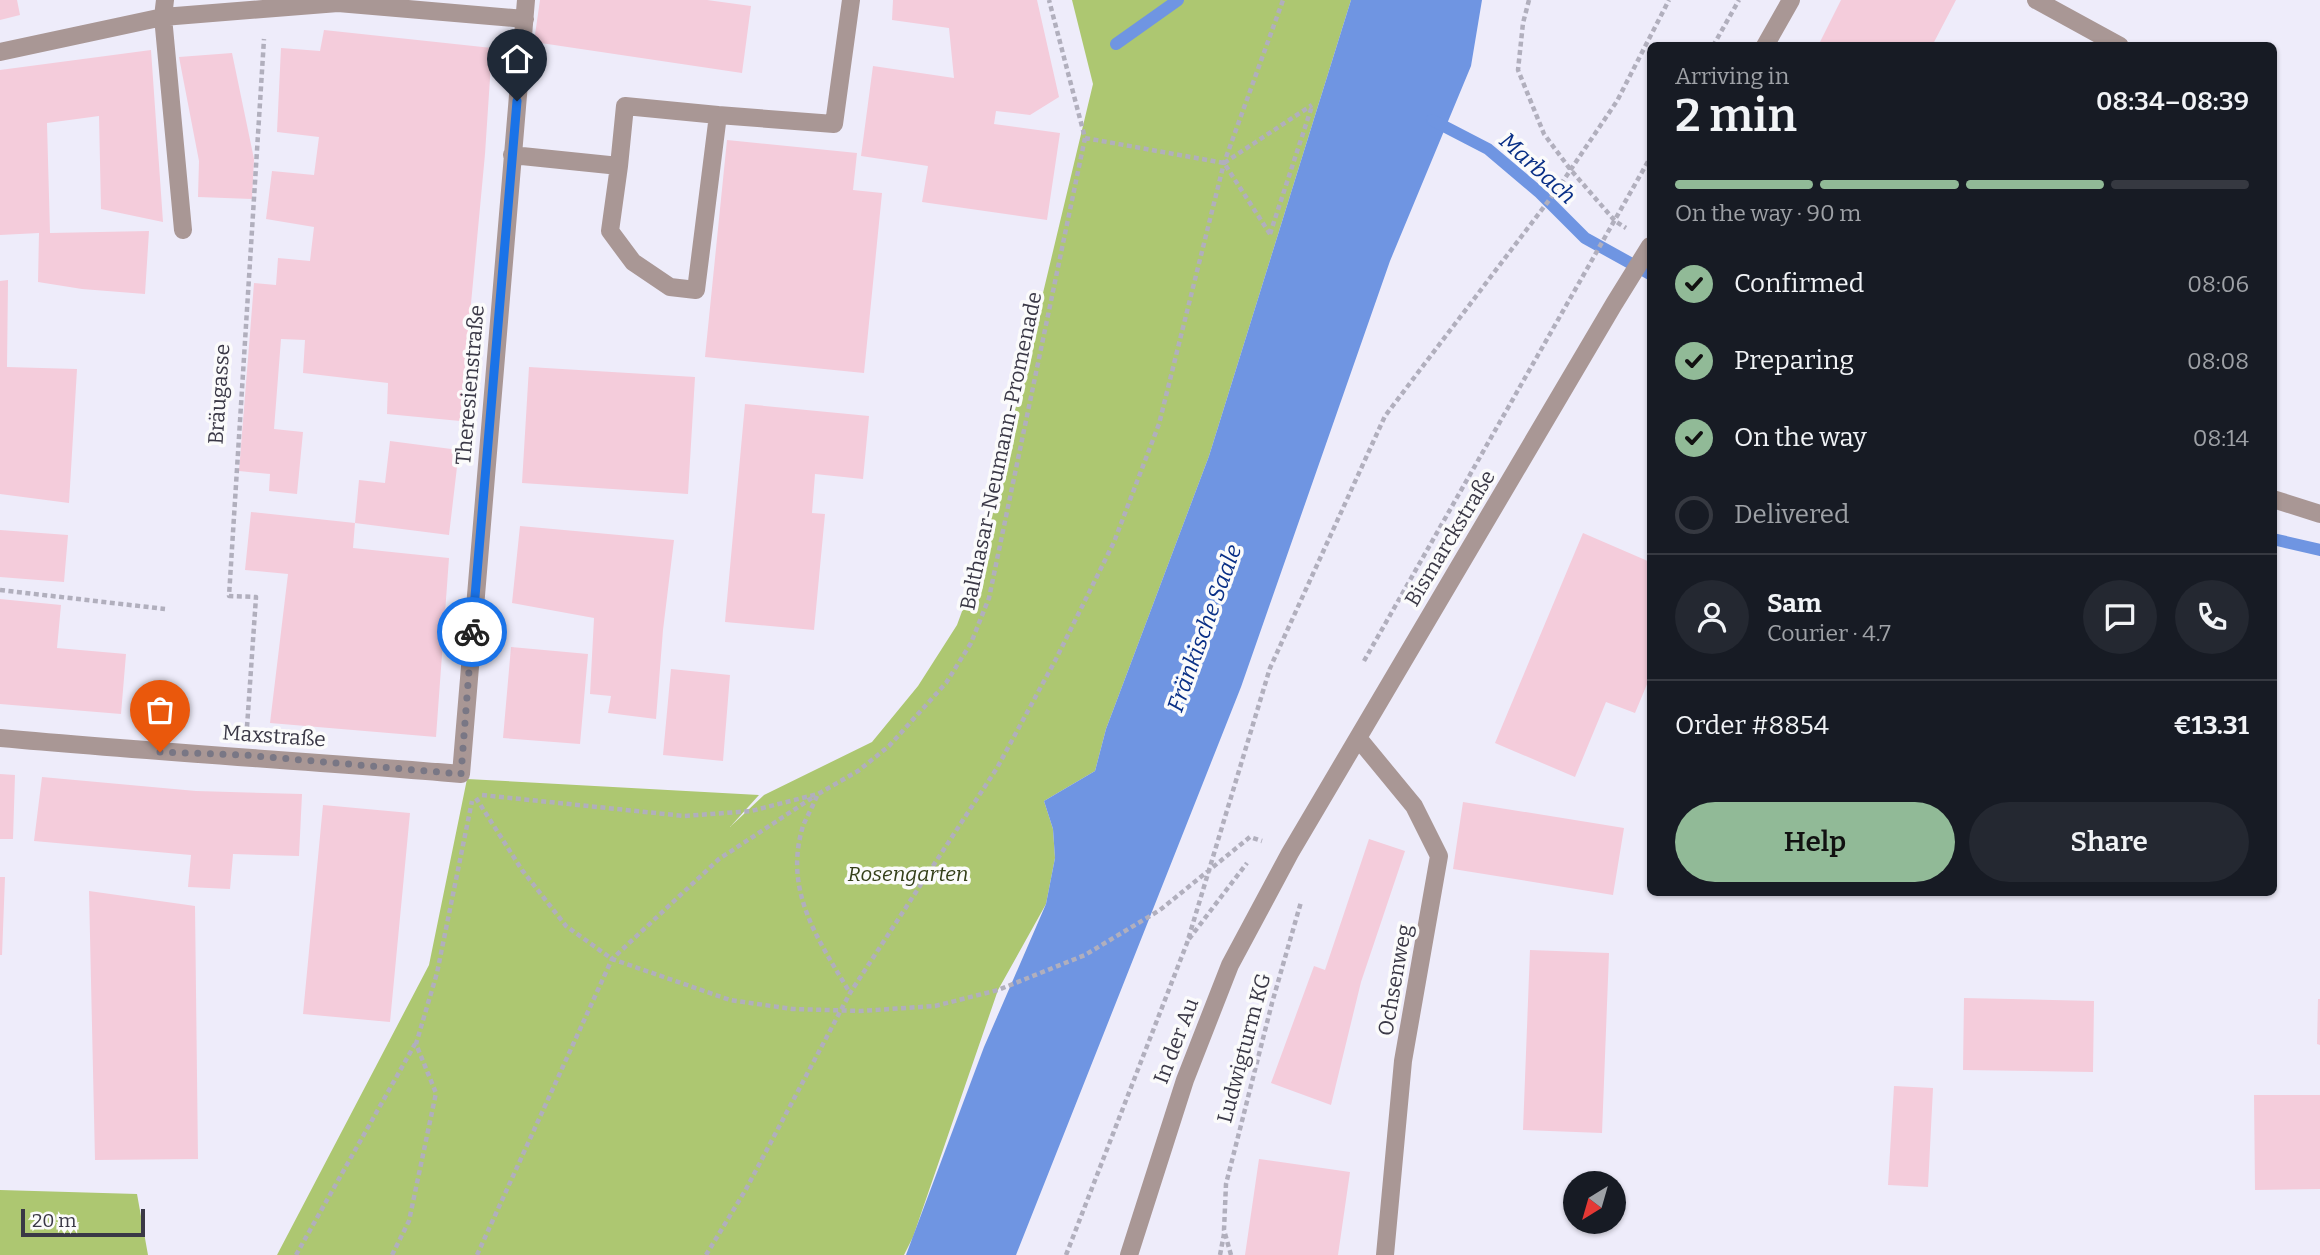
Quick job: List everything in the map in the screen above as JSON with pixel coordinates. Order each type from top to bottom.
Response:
[{"type":"street","name":"Theresienstraße","points":[[461,774],[526,0]]},
{"type":"street","points":[[718,116],[696,290],[670,287],[633,262],[610,231],[625,106],[834,124],[851,0]]},
{"type":"street","points":[[1767,42],[1791,0]]},
{"type":"street","points":[[2036,0],[2113,42]]},
{"type":"street","points":[[0,52],[164,9],[266,9],[338,3],[525,19]]},
{"type":"street","points":[[164,9],[183,230]]},
{"type":"street","points":[[512,155],[619,166]]},
{"type":"street","name":"Bismarckstraße","points":[[1290,853],[1647,251]]},
{"type":"street","points":[[2277,500],[2320,514]]},
{"type":"street","name":"Maxstraße","points":[[0,738],[160,752],[245,755],[461,774]]},
{"type":"street","name":"Ochsenweg","points":[[1358,738],[1414,806],[1439,856],[1404,1061],[1385,1255]]},
{"type":"street","name":"In der Au","points":[[1129,1255],[1185,1080],[1230,965],[1290,853]]},
{"type":"path","name":"Balthasar-Neumann-Promenade","points":[[474,794],[684,816],[751,811],[818,794],[858,771],[889,746],[946,683],[971,643],[989,598],[1084,138],[1049,0]]},
{"type":"path","points":[[706,1255],[746,1191],[850,993],[997,768],[1056,659],[1114,542],[1158,424],[1224,163],[1283,0]]},
{"type":"path","points":[[1529,0],[1523,23],[1518,70],[1544,134],[1615,221]]},
{"type":"path","points":[[1647,42],[1669,0]]},
{"type":"path","points":[[1715,42],[1739,0]]},
{"type":"path","name":"Bräugasse","points":[[245,755],[256,597],[229,596],[266,9]]},
{"type":"path","points":[[1066,1255],[1186,943],[1270,667],[1385,416],[1559,187],[1617,101],[1647,43]]},
{"type":"path","points":[[1084,138],[1224,163],[1312,105],[1270,234],[1224,163]]},
{"type":"path","points":[[1358,672],[1647,163]]},
{"type":"path","points":[[0,590],[165,609]]},
{"type":"path","points":[[474,794],[522,870],[566,926],[612,958],[730,1000],[792,1009],[935,1006],[998,990],[1085,955],[1160,910],[1250,837],[1262,841],[1268,829]]},
{"type":"path","points":[[296,1255],[416,1044],[437,973],[474,794]]},
{"type":"path","points":[[818,794],[803,826],[797,859],[799,892],[810,924],[850,993]]},
{"type":"path","points":[[477,1255],[612,958],[719,859],[818,794]]},
{"type":"path","name":"Ludwigturm KG","points":[[1231,1255],[1224,1230],[1226,1184],[1301,902],[1302,877],[1290,853]]},
{"type":"path","points":[[1186,943],[1240,873]]},
{"type":"path","points":[[392,1255],[409,1221],[436,1093],[416,1044]]},
{"type":"path","points":[[1220,1255],[1224,1230]]},
{"type":"green space","name":"Rosengarten","points":[[1072,0],[1351,0],[1209,456],[1106,729],[1095,771],[1044,801],[1053,829],[1055,858],[1046,904],[998,990],[913,1237],[904,1255],[277,1255],[429,965],[467,779],[759,795],[730,827],[764,795],[872,742],[918,686],[957,625],[976,573],[1093,84]]},
{"type":"green space","points":[[0,1190],[137,1194],[148,1255],[0,1255]]},
{"type":"water","name":"Fränkische Saale","points":[[1351,0],[1482,0],[1471,66],[1390,261],[1241,687],[1016,1255],[906,1255],[984,1047],[1046,904],[1055,858],[1053,829],[1044,801],[1095,771],[1106,729],[1209,456]]},
{"type":"building","points":[[0,0],[17,0],[20,15],[0,20]]},
{"type":"building","points":[[540,0],[707,0],[751,6],[742,73],[534,42]]},
{"type":"building","points":[[893,0],[1037,0],[1059,97],[1030,115],[996,111],[994,124],[1060,133],[1047,220],[922,202],[928,166],[861,156],[873,66],[954,78],[949,28],[892,20]]},
{"type":"building","points":[[1841,0],[1956,0],[1934,42],[1820,42]]},
{"type":"building","points":[[324,30],[492,48],[460,421],[387,414],[388,383],[303,373],[305,340],[281,339],[274,429],[303,432],[297,494],[269,491],[270,474],[239,471],[254,283],[276,285],[278,258],[310,261],[314,227],[266,219],[272,171],[314,175],[319,137],[277,132],[281,48],[320,51]]},
{"type":"building","points":[[151,50],[163,222],[101,209],[99,116],[47,123],[50,233],[149,231],[145,294],[38,282],[39,233],[0,235],[0,70]]},
{"type":"building","points":[[232,53],[254,159],[252,199],[198,197],[199,161],[179,57]]},
{"type":"building","points":[[727,140],[857,153],[853,190],[882,193],[864,373],[705,357]]},
{"type":"building","points":[[8,280],[7,367],[77,369],[69,503],[0,494],[0,281]]},
{"type":"building","points":[[529,367],[695,377],[688,494],[522,483]]},
{"type":"building","points":[[745,404],[869,416],[863,479],[815,474],[812,513],[825,514],[814,630],[725,622]]},
{"type":"building","points":[[390,441],[459,450],[449,535],[355,523],[359,480],[385,483]]},
{"type":"building","points":[[251,512],[355,523],[353,548],[449,558],[436,737],[270,723],[288,574],[245,570]]},
{"type":"building","points":[[520,526],[674,540],[656,719],[608,713],[611,696],[590,694],[594,618],[512,603]]},
{"type":"building","points":[[0,530],[68,535],[64,582],[0,577]]},
{"type":"building","points":[[1583,533],[1647,561],[1647,684],[1635,713],[1606,702],[1575,777],[1495,743]]},
{"type":"building","points":[[0,599],[61,605],[57,648],[126,654],[121,714],[0,704]]},
{"type":"building","points":[[511,647],[588,654],[580,744],[503,738]]},
{"type":"building","points":[[671,669],[730,675],[723,761],[663,755]]},
{"type":"building","points":[[0,774],[15,775],[13,839],[0,839]]},
{"type":"building","points":[[42,777],[196,791],[302,794],[299,856],[233,854],[230,889],[188,887],[191,855],[34,841]]},
{"type":"building","points":[[1463,802],[1624,828],[1613,895],[1453,869]]},
{"type":"building","points":[[323,805],[410,813],[390,1022],[303,1014]]},
{"type":"building","points":[[1369,839],[1405,851],[1361,982],[1331,1105],[1271,1083],[1314,966],[1325,970]]},
{"type":"building","points":[[0,877],[5,877],[2,955],[0,955]]},
{"type":"building","points":[[89,891],[195,906],[198,1159],[95,1160]]},
{"type":"building","points":[[1530,950],[1609,953],[1602,1133],[1523,1130]]},
{"type":"building","points":[[1964,998],[2094,1001],[2093,1072],[1963,1070]]},
{"type":"building","points":[[2320,999],[2320,1045],[2317,1044]]},
{"type":"building","points":[[1894,1086],[1933,1088],[1928,1187],[1888,1185]]},
{"type":"building","points":[[2254,1095],[2320,1095],[2320,1189],[2255,1190]]},
{"type":"building","points":[[1259,1159],[1350,1172],[1338,1255],[1245,1255]]},
{"type":"waterway","points":[[1116,44],[1178,0]]},
{"type":"waterway","name":"Marbach","points":[[1432,120],[1488,149],[1540,193],[1585,238],[1647,272]]},
{"type":"waterway","name":"Marbach","points":[[2277,540],[2320,550]]},
{"type":"way so far","points":[[160,752],[245,755],[461,774],[472,632]]},
{"type":"route","points":[[472,632],[517,101]]}]
